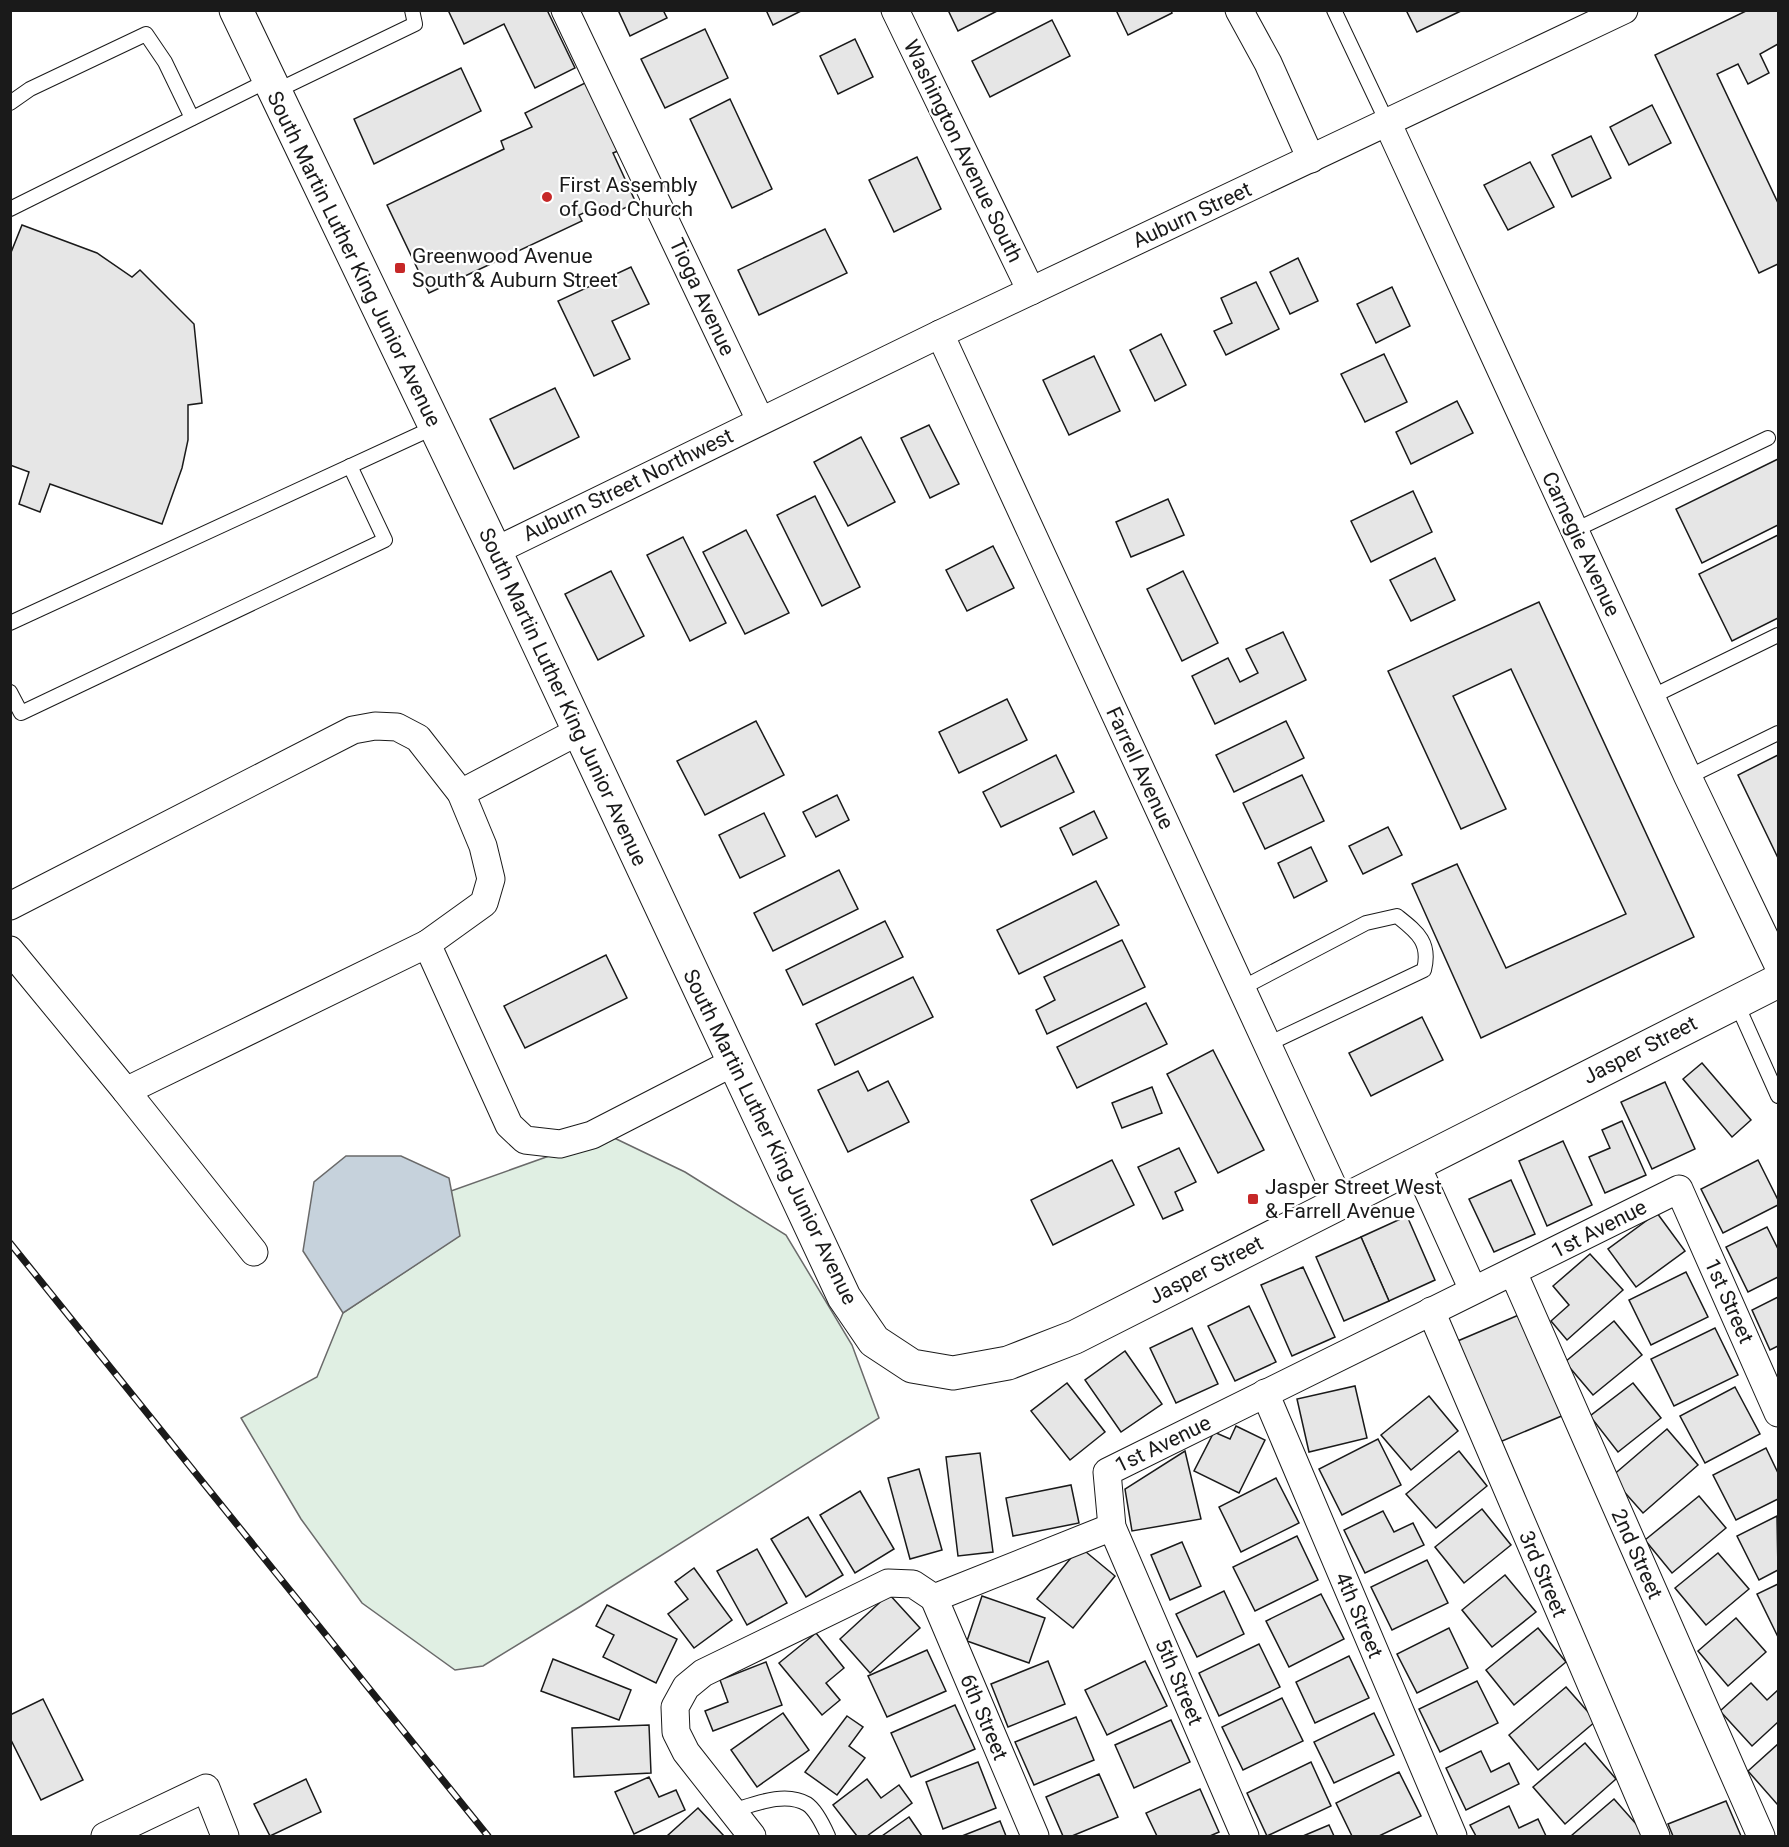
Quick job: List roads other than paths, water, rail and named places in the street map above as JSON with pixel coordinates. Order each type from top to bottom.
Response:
[{"type":"street","name":"South Martin Luther King Junior Avenue","points":[[236,10],[495,551],[844,1297],[874,1341],[912,1366]]},
{"type":"street","name":"Tioga Avenue","points":[[565,10],[760,420]]},
{"type":"street","name":"Washington Avenue South","points":[[895,10],[1031,291]]},
{"type":"street","points":[[1239,10],[1268,63],[1311,159]]},
{"type":"street","name":"Auburn Street","points":[[760,420],[1387,122],[1575,21],[1624,10]]},
{"type":"street","name":"Carnegie Avenue","points":[[1387,122],[1688,777],[1779,965]]},
{"type":"street","name":"Farrell Avenue","points":[[940,334],[1340,1202]]},
{"type":"street","name":"Auburn Street Northwest","points":[[495,551],[760,420]]},
{"type":"street","points":[[10,906],[353,730],[375,726],[397,727],[418,738],[461,793],[483,846],[491,879],[484,903],[427,944],[126,1091]]},
{"type":"street","points":[[461,793],[579,731]]},
{"type":"street","points":[[427,944],[509,1125],[525,1140],[560,1144],[592,1134],[734,1062]]},
{"type":"street","points":[[10,950],[254,1252]]},
{"type":"street","name":"Jasper Street","points":[[912,1366],[952,1373],[1008,1363],[1075,1337],[1779,981]]},
{"type":"street","points":[[1416,1164],[1473,1290]]},
{"type":"street","name":"1st Avenue","points":[[1113,1527],[1107,1472],[1679,1188]]},
{"type":"street","name":"1st Street","points":[[1679,1188],[1779,1413]]},
{"type":"street","name":"2nd Street","points":[[1513,1272],[1761,1836]]},
{"type":"street","name":"3rd Street","points":[[1431,1311],[1656,1836]]},
{"type":"street","name":"4th Street","points":[[1265,1393],[1453,1836]]},
{"type":"street","points":[[752,1836],[686,1752],[676,1732],[675,1707],[686,1687],[704,1673],[888,1582],[913,1584],[934,1598],[1113,1527]]},
{"type":"street","name":"5th Street","points":[[1113,1527],[1245,1836]]},
{"type":"street","name":"6th Street","points":[[934,1598],[1035,1836]]},
{"type":"street","points":[[105,1836],[206,1788],[225,1836]]},
{"type":"lane","points":[[10,209],[192,118],[415,24],[412,10]]},
{"type":"lane","points":[[1335,10],[1387,122]]},
{"type":"lane","points":[[10,103],[30,89],[146,34],[165,62],[192,118]]},
{"type":"lane","points":[[10,623],[435,427]]},
{"type":"lane","points":[[1575,530],[1768,438]]},
{"type":"lane","points":[[10,692],[21,713],[385,540],[350,466]]},
{"type":"lane","points":[[1651,697],[1779,635]]},
{"type":"lane","points":[[1688,777],[1779,733]]},
{"type":"lane","points":[[1242,988],[1366,923],[1396,916],[1418,932],[1427,956],[1424,970],[1268,1044]]},
{"type":"lane","points":[[1736,1002],[1779,1096]]},
{"type":"lane","points":[[732,1811],[761,1802],[790,1798],[809,1805],[828,1836]]},
{"type":"railway","points":[[10,1243],[488,1836]]},
{"type":"place","name":"First Assembly of God Church","points":[[547,197]]},
{"type":"place","name":"Greenwood Avenue South & Auburn Street","points":[[400,268]]},
{"type":"place","name":"Jasper Street West & Farrell Avenue","points":[[1253,1199]]}]
